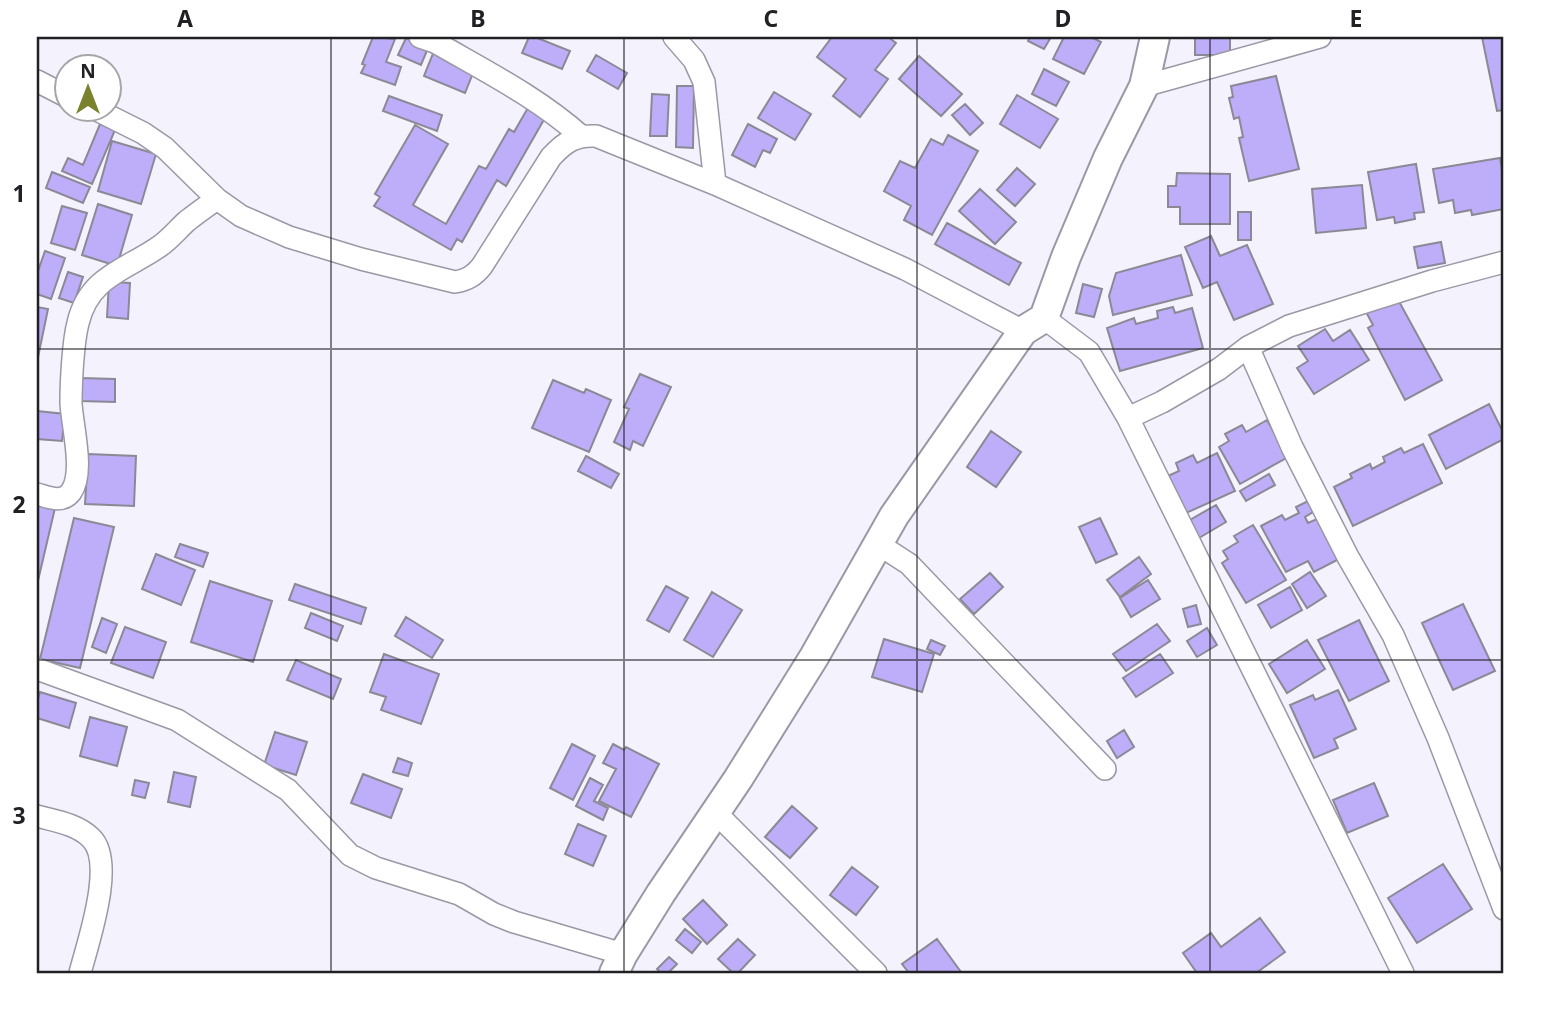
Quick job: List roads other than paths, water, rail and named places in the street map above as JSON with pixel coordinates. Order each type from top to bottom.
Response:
[{"type":"street","points":[[420,37],[435,41],[554,111],[580,136]]},
{"type":"street","points":[[674,37],[694,60],[701,73],[715,184]]},
{"type":"street","points":[[37,669],[177,720],[288,790],[350,855],[376,868],[459,894],[494,914],[619,964],[661,892],[716,813],[814,657],[894,516],[1034,325],[1108,158],[1144,86],[1155,37]]},
{"type":"street","points":[[1144,86],[1320,37]]},
{"type":"street","points":[[121,122],[165,148],[217,199],[241,216],[289,237],[443,280],[465,280],[474,275],[551,157],[565,143],[580,136],[596,136],[715,184],[1089,352],[1128,418],[1403,973]]},
{"type":"street","points":[[37,494],[55,499],[63,498],[70,494],[74,486],[75,433],[71,404],[78,323],[89,296],[105,278],[162,245],[186,222],[217,199]]},
{"type":"street","points":[[1128,418],[1162,402],[1219,369],[1248,347],[1289,326],[1432,281],[1504,262]]},
{"type":"street","points":[[1248,347],[1292,447],[1348,557],[1392,635],[1438,737],[1504,909]]},
{"type":"street","points":[[878,544],[909,564],[1105,769]]},
{"type":"street","points":[[716,813],[876,973]]},
{"type":"street","points":[[37,816],[78,828],[92,839],[99,850],[102,865],[97,903],[80,973]]}]
